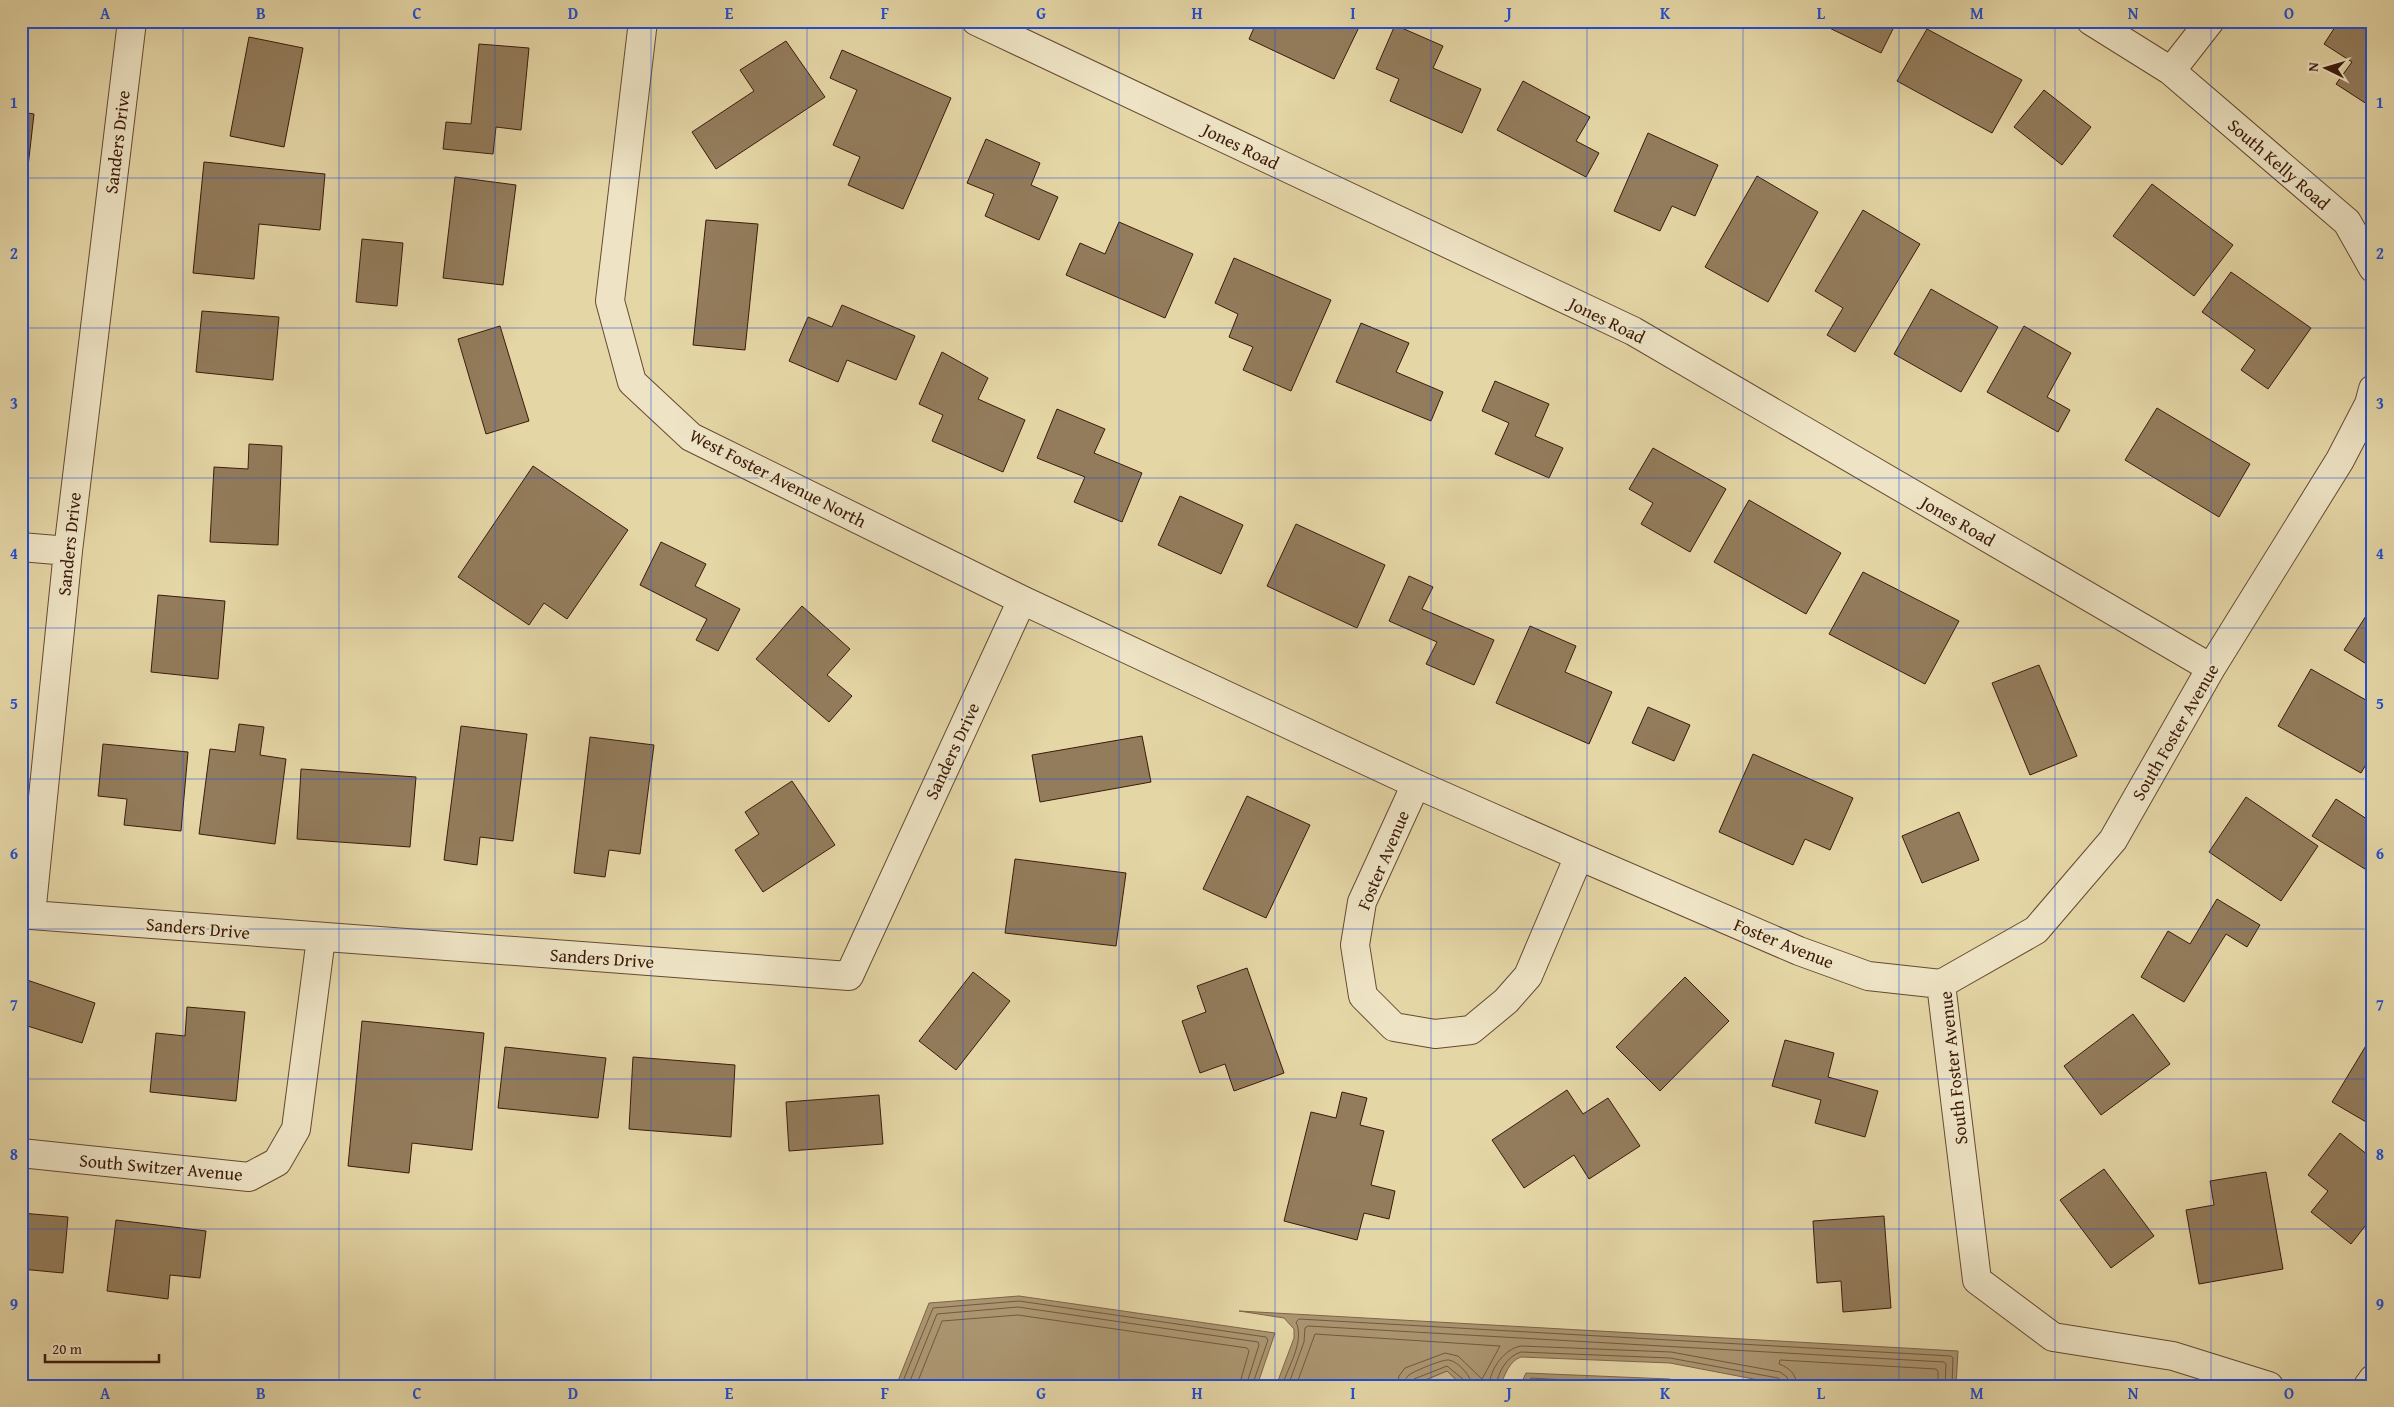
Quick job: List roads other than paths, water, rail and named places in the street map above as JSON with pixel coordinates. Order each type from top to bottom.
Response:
[{"type":"street","name":"Sanders Drive","points":[[132,21],[68,552],[31,915],[849,976],[1022,600]]},
{"type":"street","name":"West Foster Avenue North","points":[[643,21],[610,301],[632,382],[691,437],[1022,600]]},
{"type":"street","name":"Jones Road","points":[[976,21],[1633,331],[2211,668]]},
{"type":"street","name":"South Kelly Road","points":[[2091,21],[2171,70],[2347,222],[2373,268]]},
{"type":"street","points":[[2171,70],[2210,21]]},
{"type":"street","name":"South Foster Avenue","points":[[2269,1386],[2173,1356],[2054,1337],[1977,1280],[1941,984],[2036,930],[2113,840],[2211,668],[2340,460],[2369,404],[2373,389]]},
{"type":"street","points":[[21,548],[68,552]]},
{"type":"street","name":"Foster Avenue","points":[[1022,600],[1416,784],[1798,951],[1868,976],[1941,984]]},
{"type":"street","name":"Foster Avenue","points":[[1416,784],[1362,902],[1355,945],[1363,996],[1394,1027],[1435,1034],[1471,1030],[1506,1000],[1528,976],[1579,856]]},
{"type":"street","name":"South Switzer Avenue","points":[[21,1153],[249,1177],[277,1162],[296,1129],[321,938]]},
{"type":"street","points":[[2368,1386],[2373,1379]]},
{"type":"water","points":[[1019,1296],[1275,1333],[1257,1386],[896,1386],[929,1303]]},
{"type":"water","points":[[1239,1311],[1958,1351],[1956,1386],[1790,1386],[1670,1363],[1521,1357],[1510,1365],[1500,1386],[1463,1386],[1447,1371],[1410,1386],[1276,1386],[1294,1338],[1294,1329],[1284,1318]]},
{"type":"water","points":[[1526,1373],[1669,1379],[1702,1386],[1520,1386]]}]
